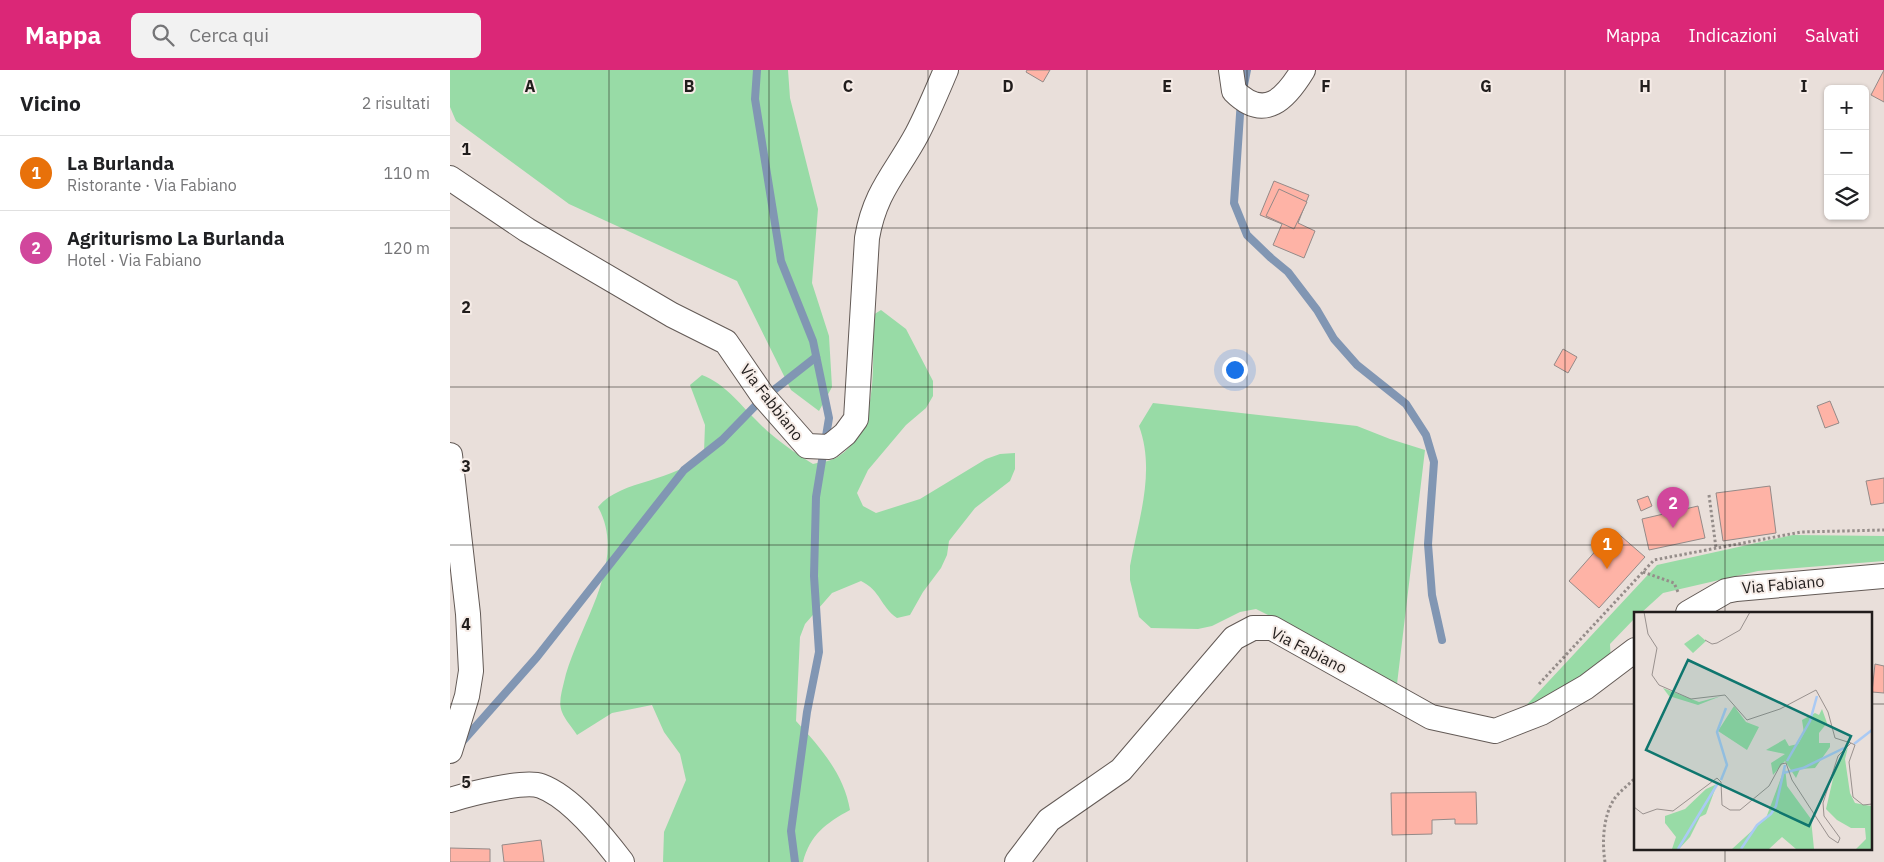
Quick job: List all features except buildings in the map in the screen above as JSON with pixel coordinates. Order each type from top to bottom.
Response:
[{"type":"street","name":"Via Fabbiano","points":[[450,178],[527,230],[672,315],[726,342],[763,396],[807,446],[829,447],[845,434],[856,419],[867,238],[870,219],[883,187],[916,134],[946,70]]},
{"type":"street","points":[[1231,70],[1234,91],[1249,103],[1258,105],[1277,102],[1284,97],[1303,70]]},
{"type":"street","points":[[450,455],[472,671],[467,696],[450,751]]},
{"type":"street","name":"Via Fabiano","points":[[1684,606],[1736,588],[1884,576]]},
{"type":"street","name":"Via Fabiano","points":[[1017,862],[1049,820],[1121,770],[1234,638],[1253,628],[1272,628],[1431,717],[1496,731],[1541,713],[1586,687],[1634,651]]},
{"type":"street","points":[[450,800],[515,786],[540,786],[580,813],[622,862]]},
{"type":"path","points":[[1709,495],[1716,548]]},
{"type":"path","points":[[1536,687],[1654,560],[1801,532],[1884,530]]},
{"type":"path","points":[[1644,572],[1674,583],[1684,606]]},
{"type":"path","points":[[1605,862],[1603,849],[1605,826],[1613,801],[1634,779]]},
{"type":"green space","points":[[450,70],[788,70],[790,98],[818,209],[812,283],[829,336],[832,387],[819,411],[791,390],[737,281],[569,204],[456,121],[450,107]]},
{"type":"green space","points":[[881,310],[906,329],[933,381],[933,396],[926,408],[906,425],[868,470],[857,493],[863,506],[876,513],[920,499],[986,459],[1000,454],[1015,453],[1015,469],[1010,481],[975,508],[949,541],[947,555],[941,568],[923,592],[910,615],[897,618],[887,609],[873,589],[861,581],[832,593],[805,624],[800,637],[796,721],[822,751],[837,773],[850,810],[820,831],[810,844],[803,862],[663,862],[664,832],[686,780],[680,754],[664,732],[652,705],[612,713],[577,735],[565,718],[561,708],[561,693],[570,661],[604,572],[608,550],[606,528],[598,507],[608,498],[634,485],[679,470],[704,452],[705,425],[690,385],[702,375],[718,383],[768,432],[813,464],[839,456],[852,444],[862,428],[868,411],[873,372],[873,315]]},
{"type":"green space","points":[[1153,403],[1357,426],[1425,450],[1397,684],[1256,609],[1240,612],[1212,626],[1198,629],[1151,628],[1139,617],[1130,580],[1130,566],[1146,479],[1144,443],[1139,426]]},
{"type":"green space","points":[[1793,535],[1884,536],[1884,561],[1758,571],[1663,593],[1642,612],[1634,612],[1634,619],[1610,644],[1611,662],[1522,710],[1657,565]]},
{"type":"waterway","points":[[757,70],[755,99],[781,261],[813,341],[829,418],[816,497],[814,576],[819,652],[807,712],[791,831],[795,862]]},
{"type":"waterway","points":[[1247,70],[1241,100],[1234,203],[1247,235],[1288,272],[1317,310],[1334,339],[1357,365],[1406,404],[1426,435],[1434,462],[1428,544],[1432,595],[1442,640]]},
{"type":"waterway","points":[[462,742],[537,657],[684,470],[722,440],[760,401],[816,357]]},
{"type":"place","name":"Agriturismo La Burlanda","points":[[1673,528]]},
{"type":"place","name":"La Burlanda","points":[[1607,569]]}]
